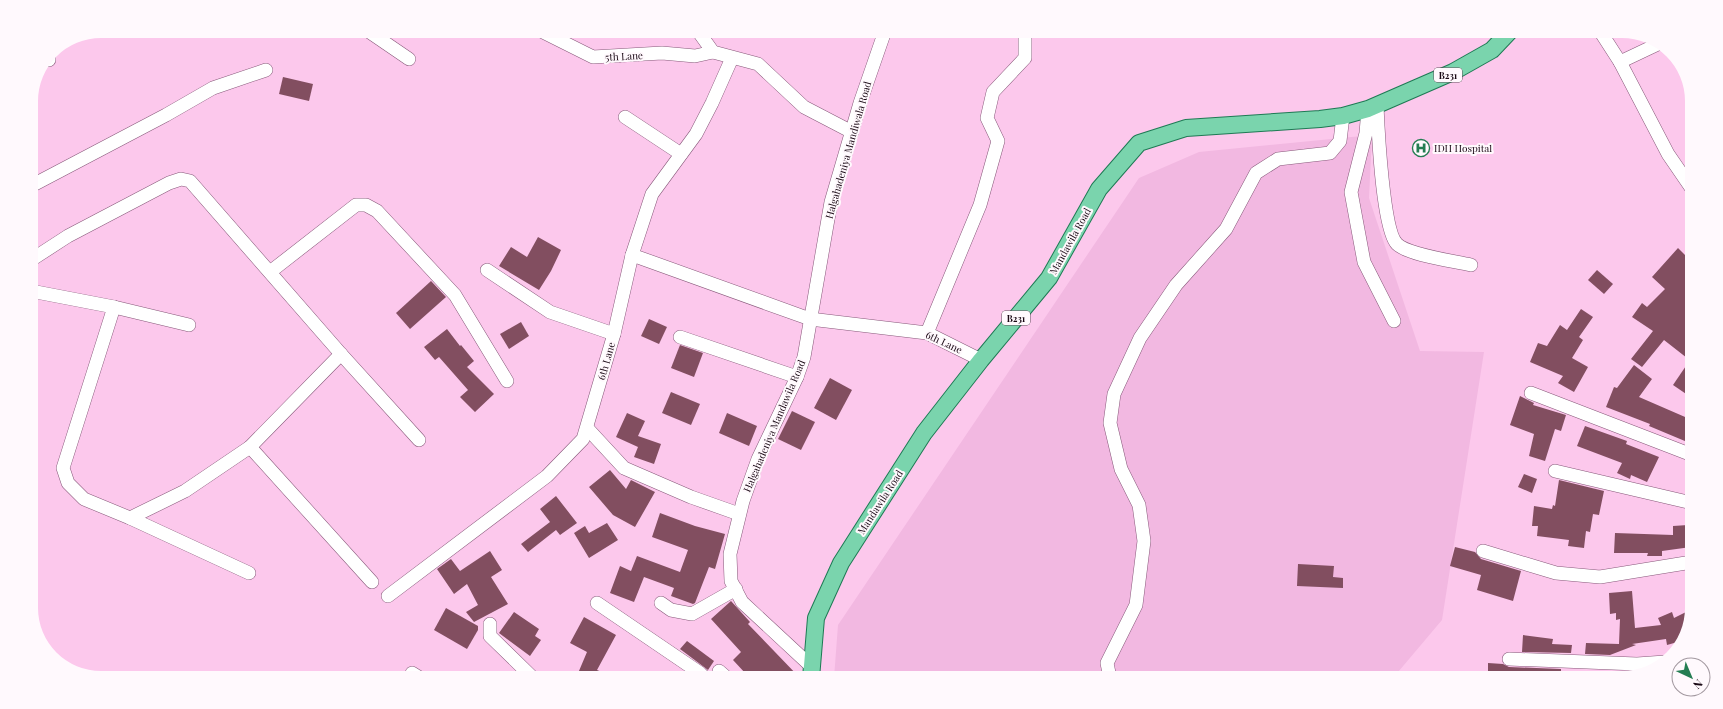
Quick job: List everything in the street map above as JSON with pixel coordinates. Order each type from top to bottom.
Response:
[{"type":"main road","name":"Mandawila Road","points":[[812,671],[816,618],[841,563],[924,433],[981,360],[1049,278],[1099,189],[1139,143],[1186,128],[1320,119],[1343,116],[1372,107],[1453,72],[1492,50],[1503,38]]},
{"type":"street","points":[[378,38],[409,59]]},
{"type":"street","name":"5th Lane","points":[[555,38],[593,57],[662,53],[695,56],[714,52]]},
{"type":"street","points":[[703,38],[714,52],[758,64],[804,107],[852,132]]},
{"type":"street","name":"Halgahadeniya Mandiwala Road","points":[[810,319],[831,202],[883,38]]},
{"type":"street","points":[[928,333],[980,205],[998,141],[986,118],[993,92],[1026,58],[1025,38]]},
{"type":"street","points":[[1605,38],[1620,62],[1668,154],[1685,179]]},
{"type":"street","points":[[1620,62],[1653,46]]},
{"type":"street","name":"6th Lane","points":[[388,596],[547,476],[583,438],[614,334],[632,255],[652,194],[696,134],[732,58]]},
{"type":"street","points":[[38,182],[166,115],[213,88],[266,70]]},
{"type":"street","points":[[1372,107],[1378,131],[1386,214],[1396,244],[1406,250],[1470,265]]},
{"type":"street","points":[[1372,107],[1351,192],[1364,262],[1394,321]]},
{"type":"street","points":[[1109,671],[1108,663],[1136,605],[1144,541],[1139,505],[1121,469],[1110,424],[1114,394],[1140,338],[1176,285],[1226,229],[1256,173],[1278,159],[1330,153],[1340,141],[1343,116]]},
{"type":"street","points":[[625,117],[681,154]]},
{"type":"street","points":[[38,255],[68,236],[169,183],[181,179],[190,181],[341,354],[419,440]]},
{"type":"street","points":[[270,272],[356,205],[366,205],[377,211],[455,295],[507,381]]},
{"type":"street","name":"6th Lane","points":[[632,255],[810,319],[928,333],[981,360]]},
{"type":"street","points":[[487,270],[550,312],[614,334]]},
{"type":"street","points":[[38,292],[114,307],[189,326]]},
{"type":"street","points":[[114,307],[62,468],[68,483],[84,499],[130,518],[249,573]]},
{"type":"street","name":"Halgahadeniya Mandawila Road","points":[[810,319],[804,357],[797,377],[758,459],[742,501],[730,554],[731,581],[742,602],[811,671]]},
{"type":"street","points":[[680,337],[797,377]]},
{"type":"street","points":[[130,518],[185,491],[250,447],[341,354]]},
{"type":"street","points":[[1531,393],[1685,452]]},
{"type":"street","points":[[587,428],[624,468],[691,497],[739,514]]},
{"type":"street","points":[[250,447],[372,582]]},
{"type":"street","points":[[1556,470],[1685,501]]},
{"type":"street","points":[[1483,552],[1556,573],[1600,577],[1685,563]]},
{"type":"street","points":[[661,603],[671,610],[692,614],[736,589]]},
{"type":"street","points":[[597,603],[697,671]]},
{"type":"street","points":[[490,624],[490,636],[526,671]]},
{"type":"street","points":[[1509,659],[1637,664],[1652,663]]},
{"type":"shaded area","points":[[1372,135],[1369,198],[1420,351],[1484,352],[1442,620],[1399,671],[835,671],[838,625],[1139,178],[1199,152]]},
{"type":"building","points":[[283,77],[313,84],[309,101],[279,94]]},
{"type":"building","points":[[538,237],[561,250],[551,271],[539,290],[499,266],[511,247],[527,257]]},
{"type":"building","points":[[1678,248],[1685,255],[1685,356],[1664,340],[1642,367],[1631,359],[1653,331],[1632,317],[1642,303],[1647,307],[1665,289],[1652,277]]},
{"type":"building","points":[[1597,270],[1613,284],[1604,294],[1588,280]]},
{"type":"building","points":[[431,281],[446,297],[410,329],[396,313]]},
{"type":"building","points":[[1581,309],[1593,317],[1579,337],[1583,340],[1572,358],[1588,367],[1574,392],[1558,383],[1563,376],[1530,362],[1538,343],[1547,346],[1560,325],[1567,330]]},
{"type":"building","points":[[649,319],[667,327],[659,344],[641,336]]},
{"type":"building","points":[[521,322],[529,336],[509,349],[500,334]]},
{"type":"building","points":[[447,329],[474,361],[467,367],[494,394],[475,412],[460,397],[468,390],[439,357],[435,360],[424,347]]},
{"type":"building","points":[[680,345],[703,353],[694,377],[671,368]]},
{"type":"building","points":[[1634,365],[1652,379],[1639,397],[1685,417],[1685,441],[1649,426],[1650,424],[1606,407],[1614,387],[1617,388]]},
{"type":"building","points":[[1685,367],[1685,393],[1673,385]]},
{"type":"building","points":[[830,378],[852,390],[836,420],[814,408]]},
{"type":"building","points":[[671,392],[700,404],[691,425],[662,413]]},
{"type":"building","points":[[1520,396],[1534,403],[1533,405],[1566,415],[1561,431],[1555,429],[1545,461],[1529,456],[1534,434],[1510,425]]},
{"type":"building","points":[[792,411],[815,422],[801,450],[778,439]]},
{"type":"building","points":[[627,413],[645,421],[638,436],[661,444],[654,464],[634,457],[638,447],[616,437]]},
{"type":"building","points":[[727,413],[757,426],[749,446],[719,433]]},
{"type":"building","points":[[1585,426],[1627,441],[1626,444],[1659,457],[1647,482],[1631,475],[1630,479],[1617,473],[1622,463],[1577,446]]},
{"type":"building","points":[[610,470],[626,489],[631,480],[655,492],[635,527],[613,515],[589,487]]},
{"type":"building","points":[[1524,474],[1537,479],[1532,493],[1518,487]]},
{"type":"building","points":[[1559,480],[1604,491],[1599,515],[1593,514],[1590,532],[1586,531],[1584,548],[1568,546],[1569,540],[1537,536],[1538,526],[1532,526],[1534,506],[1552,509],[1553,505],[1555,506]]},
{"type":"building","points":[[556,496],[577,523],[560,535],[556,530],[528,552],[521,544],[550,522],[540,509]]},
{"type":"building","points":[[660,513],[695,526],[725,534],[715,569],[709,567],[695,603],[693,604],[671,596],[674,588],[644,577],[634,602],[610,593],[620,566],[631,571],[637,556],[680,572],[688,550],[652,537]]},
{"type":"building","points":[[607,523],[618,540],[589,558],[574,533],[585,526],[589,533]]},
{"type":"building","points":[[1685,525],[1685,548],[1662,551],[1662,556],[1647,556],[1648,553],[1614,553],[1615,533],[1673,535],[1673,526]]},
{"type":"building","points":[[1455,547],[1475,552],[1481,559],[1521,571],[1513,601],[1477,590],[1481,575],[1450,566]]},
{"type":"building","points":[[490,551],[502,570],[491,577],[508,604],[474,622],[466,612],[478,605],[467,584],[454,594],[437,569],[451,559],[460,571]]},
{"type":"building","points":[[1298,564],[1334,566],[1333,577],[1343,578],[1343,588],[1297,586]]},
{"type":"building","points":[[1632,591],[1635,628],[1661,625],[1658,618],[1672,612],[1674,618],[1684,613],[1682,628],[1674,643],[1667,645],[1666,639],[1632,644],[1636,645],[1610,655],[1585,654],[1586,643],[1619,644],[1620,619],[1616,620],[1616,613],[1610,614],[1609,593]]},
{"type":"building","points":[[731,601],[750,622],[748,624],[793,671],[743,671],[733,660],[741,652],[711,619]]},
{"type":"building","points":[[446,608],[478,626],[478,630],[467,649],[434,630]]},
{"type":"building","points":[[514,612],[539,629],[535,636],[541,640],[530,656],[499,633]]},
{"type":"building","points":[[584,617],[616,635],[597,670],[599,671],[579,671],[587,652],[570,643]]},
{"type":"building","points":[[1523,635],[1553,639],[1552,644],[1572,645],[1571,653],[1522,652]]},
{"type":"building","points":[[687,641],[714,661],[708,670],[680,649]]},
{"type":"building","points":[[1488,663],[1503,664],[1509,667],[1561,669],[1561,671],[1488,671]]},
{"type":"place","name":"IDH Hospital","points":[[1421,148]]}]
